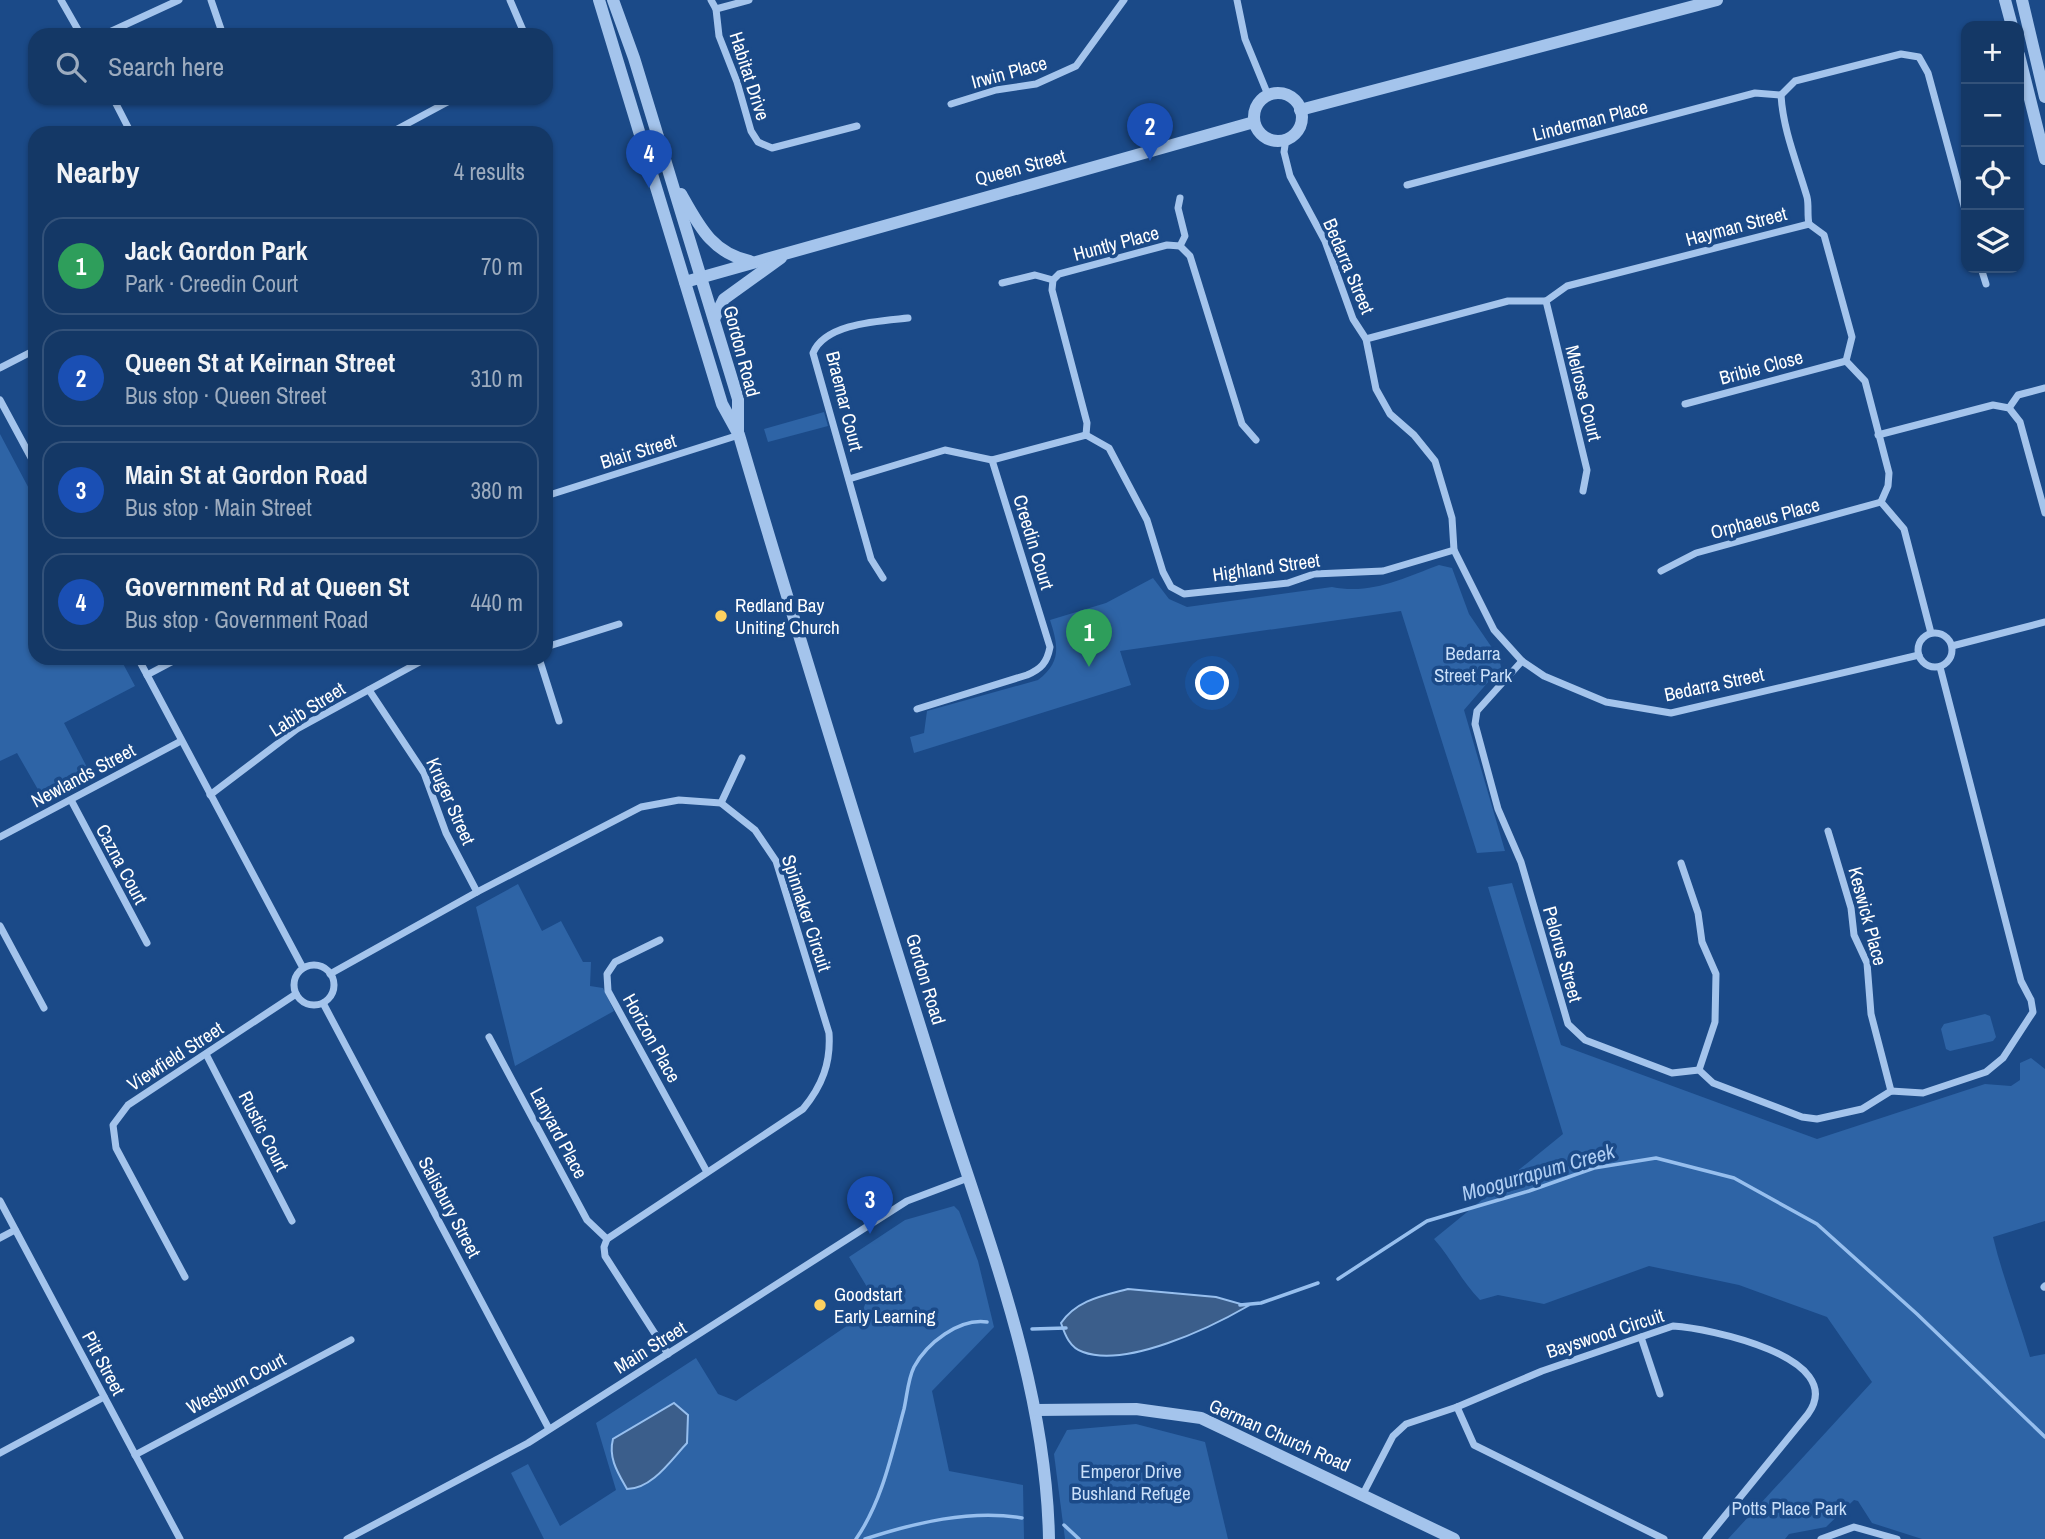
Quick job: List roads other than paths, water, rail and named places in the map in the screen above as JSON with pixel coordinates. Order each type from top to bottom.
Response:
[{"type":"street","points":[[61,0],[76,28]]},
{"type":"street","points":[[118,28],[179,0]]},
{"type":"street","points":[[211,0],[221,28]]},
{"type":"street","points":[[510,0],[522,28]]},
{"type":"street","name":"Gordon Road","points":[[599,0],[723,404],[738,435],[968,1178],[1014,1318],[1036,1410],[1049,1539]]},
{"type":"street","points":[[612,0],[670,176],[716,245],[734,258],[753,262]]},
{"type":"street","name":"Habitat Drive","points":[[711,0],[716,9],[719,36],[737,82],[751,131],[758,142],[772,148],[857,126]]},
{"type":"street","points":[[716,9],[749,0]]},
{"type":"street","name":"Irwin Place","points":[[951,104],[996,90],[1036,84],[1076,66],[1124,0]]},
{"type":"street","points":[[1237,0],[1245,39],[1269,95]]},
{"type":"street","points":[[1300,110],[1717,0]]},
{"type":"street","points":[[2006,0],[2011,21]]},
{"type":"street","points":[[2022,0],[2045,97]]},
{"type":"street","points":[[1809,224],[1808,199],[1796,168],[1781,95],[1795,81],[1901,54],[1919,57],[1928,73],[1965,210]]},
{"type":"street","points":[[2024,75],[2045,159]]},
{"type":"street","name":"Linderman Place","points":[[1407,184],[1755,93],[1781,95]]},
{"type":"street","points":[[1285,94],[1300,110],[1300,124],[1286,139],[1270,139],[1263,135],[1254,122],[1255,108],[1269,95],[1285,94]]},
{"type":"street","points":[[117,105],[127,126]]},
{"type":"street","points":[[403,126],[442,105]]},
{"type":"street","name":"Queen Street","points":[[685,282],[1254,122]]},
{"type":"street","name":"Bedarra Street","points":[[1286,139],[1284,152],[1290,176],[1325,242],[1353,319],[1366,340],[1376,389],[1383,405],[1423,446],[1441,475],[1452,517],[1454,550],[1493,630],[1522,661],[1544,676],[1606,702],[1671,713],[1919,654]]},
{"type":"street","name":"Gordon Road","points":[[670,176],[738,400],[738,435]]},
{"type":"street","points":[[1180,198],[1178,208],[1185,236],[1180,246]]},
{"type":"street","name":"Hayman Street","points":[[1546,301],[1567,286],[1809,224],[1824,235],[1852,337],[1846,361]]},
{"type":"street","name":"Huntly Place","points":[[1086,435],[1087,423],[1052,289],[1053,280],[1059,274],[1167,244],[1180,246],[1189,256],[1242,424],[1256,440]]},
{"type":"street","name":"Queen Street","points":[[714,319],[724,299],[797,249]]},
{"type":"street","points":[[1983,273],[1986,284]]},
{"type":"street","points":[[1002,283],[1035,275],[1053,280]]},
{"type":"street","points":[[1366,340],[1508,301],[1546,301]]},
{"type":"street","name":"Melrose Court","points":[[1546,301],[1587,470],[1583,491]]},
{"type":"street","name":"Braemar Court","points":[[849,479],[813,353],[817,344],[828,334],[882,320],[908,318]]},
{"type":"street","points":[[0,368],[28,353]]},
{"type":"street","points":[[1846,361],[1865,381],[1889,473],[1888,486],[1881,502],[1904,529],[1931,634]]},
{"type":"street","name":"Bribie Close","points":[[1685,404],[1846,361]]},
{"type":"street","points":[[2010,408],[2018,395],[2045,388]]},
{"type":"street","points":[[0,400],[28,451]]},
{"type":"street","points":[[1878,435],[1993,405],[2010,408],[2020,422],[2045,513]]},
{"type":"street","name":"Blair Street","points":[[553,494],[738,435]]},
{"type":"street","points":[[883,578],[871,559],[849,479],[945,450],[992,460],[1086,435]]},
{"type":"street","name":"Highland Street","points":[[1086,435],[1108,447],[1147,520],[1167,580],[1171,587],[1184,594],[1288,583],[1314,574],[1375,572],[1454,550]]},
{"type":"street","name":"Creedin Court","points":[[917,709],[1027,676],[1040,669],[1048,659],[1050,647],[992,460]]},
{"type":"street","name":"Orphaeus Place","points":[[1661,571],[1696,553],[1881,502]]},
{"type":"street","points":[[1952,646],[2045,622]]},
{"type":"street","points":[[553,645],[619,624]]},
{"type":"street","points":[[1931,634],[1941,634],[1952,646],[1949,661],[1940,667],[1924,664],[1919,654],[1922,639],[1931,634]]},
{"type":"street","name":"Pelorus Street","points":[[1522,661],[1477,711],[1475,724],[1498,809],[1521,862],[1568,1024],[1585,1040],[1672,1073],[1699,1070]]},
{"type":"street","points":[[142,665],[303,968]]},
{"type":"street","points":[[147,675],[166,665]]},
{"type":"street","name":"Labib Street","points":[[209,795],[297,729],[414,665]]},
{"type":"street","points":[[541,665],[558,721]]},
{"type":"street","points":[[1681,863],[1698,913],[1702,942],[1716,974],[1715,1022],[1699,1070],[1713,1083],[1802,1117],[1817,1119],[1862,1109],[1891,1091],[1923,1093],[1986,1072],[2003,1058],[2033,1012],[2032,1000],[2021,981],[1940,667]]},
{"type":"street","name":"Kruger Street","points":[[369,690],[424,773],[446,833],[477,892]]},
{"type":"street","name":"Newlands Street","points":[[0,837],[181,741]]},
{"type":"street","points":[[330,974],[477,892],[641,807],[679,800],[721,803],[742,758]]},
{"type":"street","name":"Cazna Court","points":[[71,800],[147,943]]},
{"type":"street","name":"Spinnaker Circuit","points":[[607,1239],[803,1109],[815,1094],[830,1053],[829,1033],[776,862],[755,830],[721,803]]},
{"type":"street","name":"Keswick Place","points":[[1828,831],[1851,908],[1854,935],[1867,963],[1871,1014],[1891,1091]]},
{"type":"street","points":[[0,926],[44,1008]]},
{"type":"street","name":"Horizon Place","points":[[660,940],[615,962],[607,974],[608,991],[707,1172]]},
{"type":"street","points":[[317,965],[330,974],[334,987],[324,1003],[310,1005],[296,994],[294,981],[303,968],[317,965]]},
{"type":"street","name":"Viewfield Street","points":[[185,1278],[116,1149],[113,1125],[128,1105],[207,1056],[296,994]]},
{"type":"street","name":"Salisbury Street","points":[[324,1003],[548,1427]]},
{"type":"street","points":[[2033,1012],[2045,1012]]},
{"type":"street","name":"Lanyard Place","points":[[489,1037],[587,1220],[607,1239]]},
{"type":"street","name":"Rustic Court","points":[[207,1056],[292,1221]]},
{"type":"street","name":"Main Street","points":[[347,1539],[528,1443],[548,1427],[572,1415],[907,1201],[968,1178]]},
{"type":"street","name":"Pitt Street","points":[[0,1201],[180,1539]]},
{"type":"street","points":[[0,1238],[15,1230]]},
{"type":"street","points":[[607,1239],[604,1247],[606,1256],[668,1354]]},
{"type":"street","name":"Bayswood Circuit","points":[[1363,1494],[1397,1430],[1542,1371],[1674,1326],[1690,1327],[1777,1350],[1809,1378],[1816,1392],[1815,1404],[1808,1414],[1706,1539]]},
{"type":"street","points":[[1641,1337],[1660,1394]]},
{"type":"street","name":"Westburn Court","points":[[135,1455],[351,1340]]},
{"type":"street","points":[[0,1453],[104,1397]]},
{"type":"street","points":[[1457,1407],[1474,1445],[1664,1539]]},
{"type":"street","name":"German Church Road","points":[[1036,1410],[1136,1409],[1201,1418],[1454,1539]]},
{"type":"street","points":[[1821,1539],[1854,1527],[1897,1539]]},
{"type":"waterway","name":"Moogurrapum Creek","points":[[1338,1279],[1427,1221],[1529,1191],[1594,1168],[1656,1158],[1734,1178],[1817,1224],[1917,1314],[2045,1437]]},
{"type":"waterway","name":"Moogurrapum Creek","points":[[1240,1305],[1261,1303],[1318,1283]]},
{"type":"waterway","name":"Moogurrapum Creek","points":[[856,1539],[873,1509],[885,1477],[914,1367],[927,1349],[945,1334],[966,1324],[987,1322]]},
{"type":"waterway","name":"Moogurrapum Creek","points":[[1032,1329],[1066,1328]]},
{"type":"waterway","name":"Moogurrapum Creek","points":[[865,1539],[963,1516],[1022,1518]]},
{"type":"waterway","points":[[1064,1525],[1079,1539]]},
{"type":"place","name":"Queen St at Keirnan Street","points":[[1150,161]]},
{"type":"place","name":"Government Rd at Queen St","points":[[649,188]]},
{"type":"place","name":"Redland Bay Uniting Church","points":[[721,616]]},
{"type":"place","name":"Jack Gordon Park","points":[[1089,667]]},
{"type":"place","name":"Main St at Gordon Road","points":[[870,1234]]},
{"type":"place","name":"Goodstart Early Learning","points":[[820,1305]]},
{"type":"park label","name":"Bedarra Street Park","points":[[1473,664]]},
{"type":"park label","name":"Emperor Drive Bushland Refuge","points":[[1131,1482]]},
{"type":"park label","name":"Potts Place Park","points":[[1789,1508]]}]
